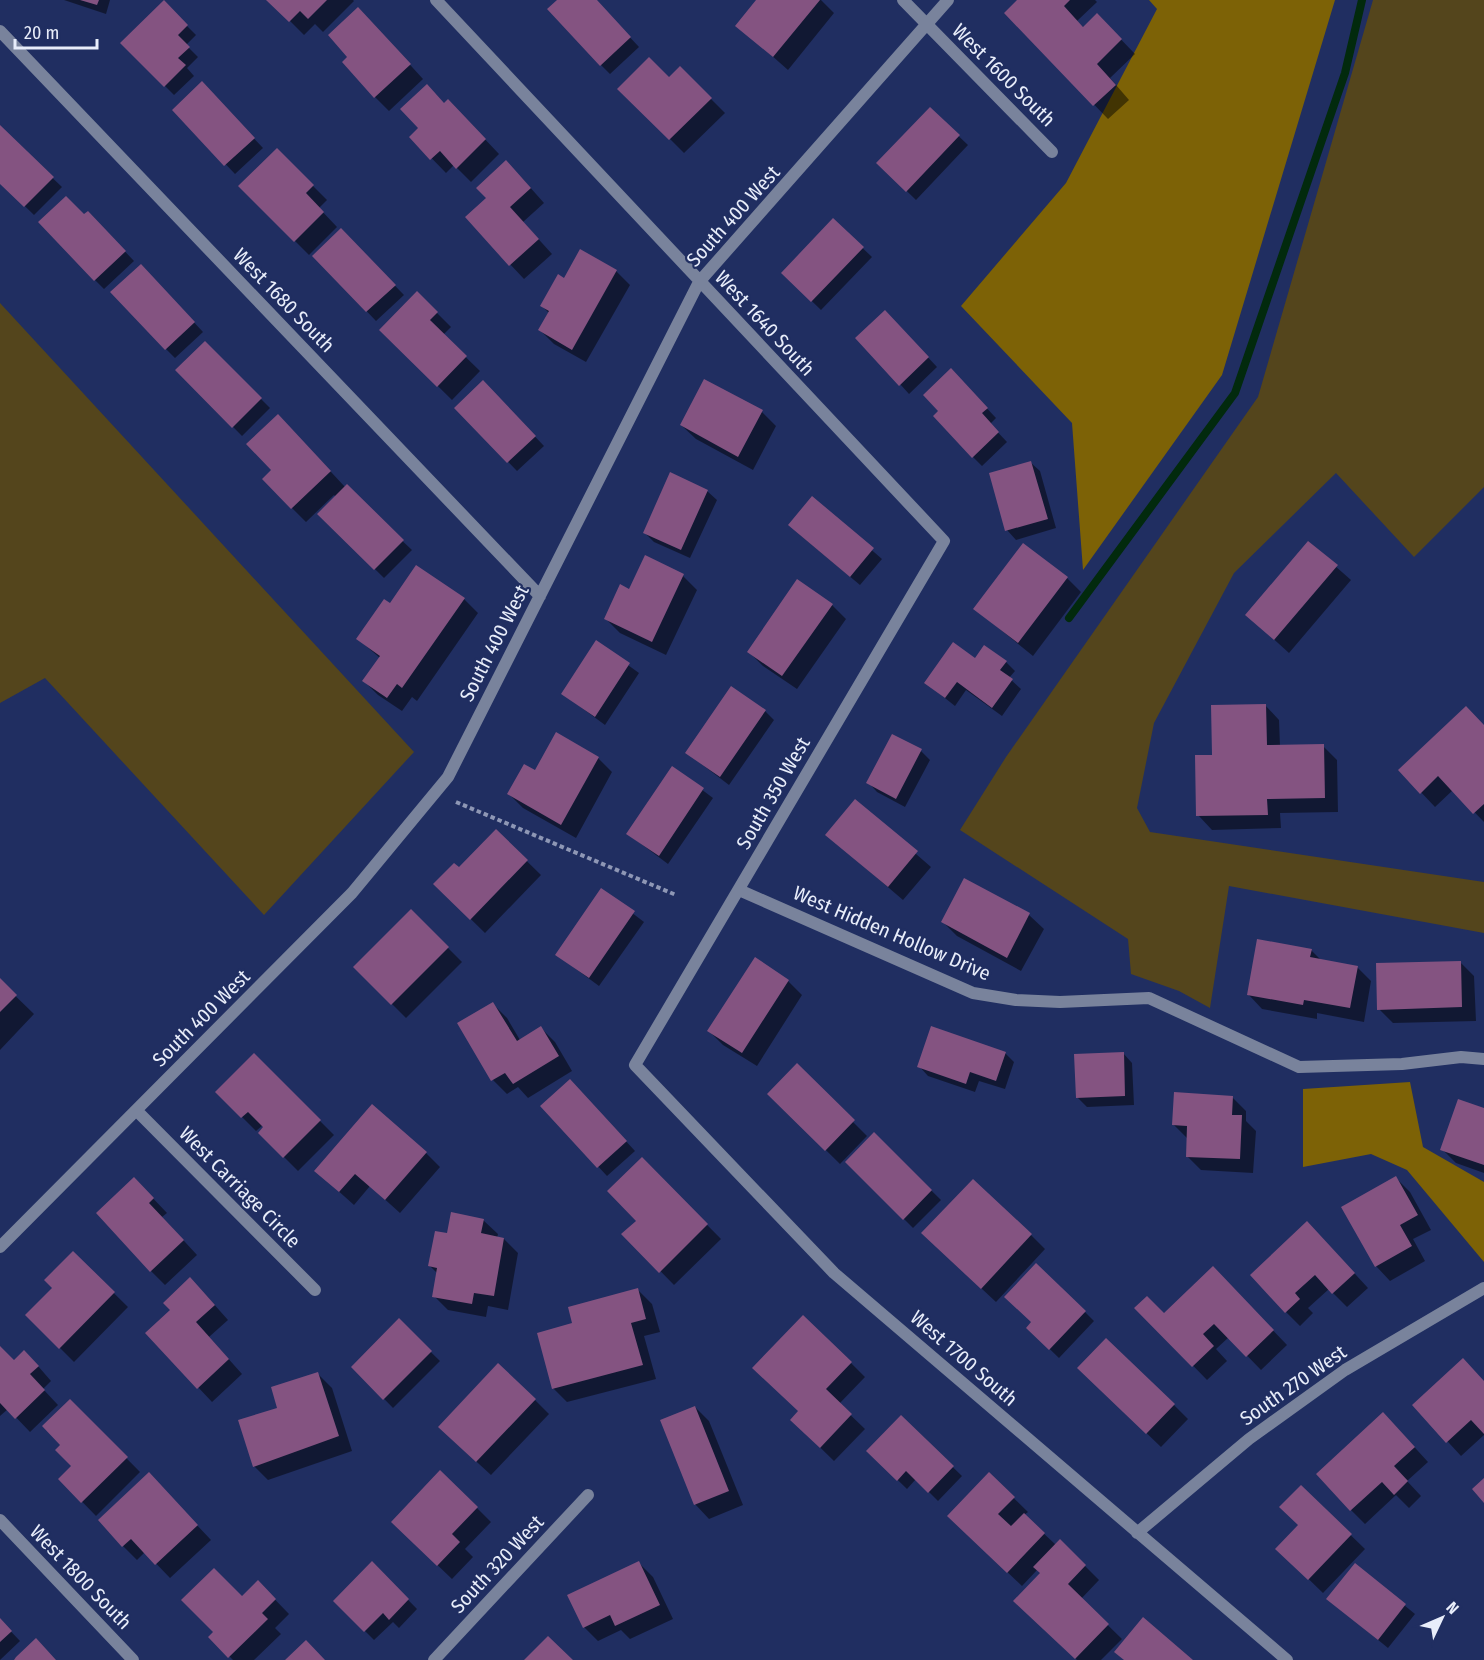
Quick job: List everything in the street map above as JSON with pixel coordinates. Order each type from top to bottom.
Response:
[{"type":"street","name":"West 1640 South","points":[[436,0],[944,541]]},
{"type":"street","name":"West 1600 South","points":[[903,0],[1052,152]]},
{"type":"street","name":"South 400 West","points":[[0,1247],[352,893],[448,777],[699,282],[928,26],[948,0]]},
{"type":"street","name":"West 1680 South","points":[[0,31],[540,596]]},
{"type":"street","name":"South 350 West","points":[[635,1065],[944,541]]},
{"type":"street","name":"West Hidden Hollow Drive","points":[[740,890],[973,993],[1016,1000],[1060,1002],[1149,998],[1299,1067],[1402,1064],[1461,1057],[1484,1059]]},
{"type":"street","name":"West 1700 South","points":[[635,1065],[834,1273],[1287,1660]]},
{"type":"street","name":"West Carriage Circle","points":[[137,1111],[315,1290]]},
{"type":"street","name":"South 270 West","points":[[1137,1533],[1249,1439],[1345,1370],[1484,1288]]},
{"type":"street","name":"South 320 West","points":[[434,1660],[588,1495]]},
{"type":"street","name":"West 1800 South","points":[[0,1520],[133,1660]]},
{"type":"path","points":[[456,802],[676,896]]},
{"type":"shaded area","points":[[1149,0],[1335,0],[1222,375],[1083,570],[1072,423],[961,306],[1066,183],[1157,9]]},
{"type":"shaded area","points":[[1373,0],[1484,0],[1484,487],[1414,557],[1336,473],[1234,573],[1154,723],[1137,808],[1150,832],[1484,882],[1484,933],[1229,886],[1210,1008],[1179,991],[1131,974],[1128,939],[960,830],[1006,757],[1258,397]]},
{"type":"shaded area","points":[[0,303],[414,752],[264,915],[45,678],[0,703]]},
{"type":"shaded area","points":[[1410,1082],[1423,1147],[1484,1182],[1484,1262],[1407,1170],[1371,1154],[1303,1167],[1303,1089]]},
{"type":"building","points":[[80,0],[99,0],[97,5]]},
{"type":"building","points":[[164,0],[188,25],[178,35],[190,47],[178,58],[186,65],[164,87],[120,43]]},
{"type":"building","points":[[266,0],[327,0],[308,19],[300,11],[289,22]]},
{"type":"building","points":[[557,0],[597,0],[631,37],[600,66],[547,9]]},
{"type":"building","points":[[756,0],[820,0],[773,57],[735,26]]},
{"type":"building","points":[[1017,0],[1070,0],[1064,6],[1083,27],[1097,13],[1122,39],[1097,64],[1116,85],[1093,106],[1004,13]]},
{"type":"building","points":[[358,7],[411,64],[374,98],[342,62],[347,57],[328,35]]},
{"type":"building","points":[[649,57],[669,77],[680,66],[712,98],[669,140],[617,89]]},
{"type":"building","points":[[202,81],[255,138],[224,166],[172,110]]},
{"type":"building","points":[[427,84],[444,103],[448,99],[486,139],[456,169],[440,151],[430,160],[409,137],[418,128],[400,109]]},
{"type":"building","points":[[930,107],[960,135],[906,192],[876,163]]},
{"type":"building","points":[[0,125],[54,177],[24,207],[0,184]]},
{"type":"building","points":[[277,148],[314,185],[306,193],[324,212],[294,242],[238,186]]},
{"type":"building","points":[[506,160],[531,188],[510,207],[539,239],[509,266],[465,217],[486,198],[476,188]]},
{"type":"building","points":[[66,196],[84,214],[88,211],[126,251],[94,281],[38,222]]},
{"type":"building","points":[[833,218],[864,247],[811,302],[781,273]]},
{"type":"building","points":[[341,228],[396,285],[366,312],[312,256]]},
{"type":"building","points":[[580,249],[617,270],[572,350],[538,330],[549,311],[540,306],[558,274],[564,278]]},
{"type":"building","points":[[141,264],[195,322],[165,350],[110,292]]},
{"type":"building","points":[[417,291],[438,312],[430,320],[467,356],[437,387],[379,330]]},
{"type":"building","points":[[885,310],[929,357],[899,386],[855,338]]},
{"type":"building","points":[[205,341],[262,398],[232,428],[175,370]]},
{"type":"building","points":[[951,368],[988,408],[982,413],[999,432],[972,458],[933,416],[938,411],[923,395]]},
{"type":"building","points":[[704,379],[763,410],[738,457],[680,425]]},
{"type":"building","points":[[483,380],[536,436],[507,463],[454,408]]},
{"type":"building","points":[[278,414],[331,471],[291,509],[262,479],[271,470],[246,444]]},
{"type":"building","points":[[1031,461],[1048,519],[1005,531],[989,473]]},
{"type":"building","points":[[670,472],[708,490],[681,550],[643,533]]},
{"type":"building","points":[[347,484],[404,540],[374,570],[317,514]]},
{"type":"building","points":[[812,496],[874,548],[850,577],[788,525]]},
{"type":"building","points":[[1308,541],[1338,565],[1274,640],[1245,615]]},
{"type":"building","points":[[1023,543],[1068,577],[1018,643],[973,609]]},
{"type":"building","points":[[645,555],[684,574],[652,642],[604,619],[620,584],[629,589]]},
{"type":"building","points":[[416,565],[465,598],[402,688],[397,684],[387,698],[362,681],[380,656],[356,639],[384,599],[390,603]]},
{"type":"building","points":[[797,579],[833,604],[782,676],[747,652]]},
{"type":"building","points":[[596,640],[630,663],[595,717],[561,694]]},
{"type":"building","points":[[953,642],[975,658],[984,645],[1007,661],[1000,670],[1013,679],[992,708],[957,682],[945,698],[924,683]]},
{"type":"building","points":[[731,686],[766,710],[720,777],[685,753]]},
{"type":"building","points":[[1266,704],[1267,745],[1324,744],[1325,798],[1267,799],[1268,815],[1196,816],[1195,755],[1212,755],[1211,705]]},
{"type":"building","points":[[1466,706],[1484,725],[1484,804],[1473,814],[1438,776],[1420,794],[1398,770]]},
{"type":"building","points":[[556,732],[599,757],[561,825],[507,794],[524,764],[535,770]]},
{"type":"building","points":[[892,734],[922,749],[896,799],[866,783]]},
{"type":"building","points":[[672,766],[704,788],[659,856],[626,834]]},
{"type":"building","points":[[855,799],[918,851],[888,887],[825,835]]},
{"type":"building","points":[[496,829],[528,860],[470,920],[433,884],[454,863],[459,867]]},
{"type":"building","points":[[964,878],[1030,913],[1007,958],[941,922]]},
{"type":"building","points":[[601,888],[635,911],[589,978],[555,955]]},
{"type":"building","points":[[411,909],[449,947],[391,1005],[353,967]]},
{"type":"building","points":[[1257,939],[1312,949],[1310,957],[1358,966],[1350,1008],[1304,1000],[1303,1005],[1247,995]]},
{"type":"building","points":[[755,957],[789,980],[742,1053],[707,1031]]},
{"type":"building","points":[[1461,961],[1462,1007],[1377,1010],[1376,963]]},
{"type":"building","points":[[0,978],[17,995],[0,1012]]},
{"type":"building","points":[[493,1002],[517,1041],[541,1026],[559,1056],[513,1084],[505,1073],[491,1081],[457,1023]]},
{"type":"building","points":[[931,1026],[1006,1052],[996,1081],[970,1072],[966,1084],[917,1067]]},
{"type":"building","points":[[1124,1052],[1125,1096],[1076,1098],[1074,1054]]},
{"type":"building","points":[[254,1053],[321,1120],[283,1158],[258,1133],[263,1127],[248,1112],[241,1118],[215,1092]]},
{"type":"building","points":[[797,1063],[855,1120],[825,1151],[767,1094]]},
{"type":"building","points":[[570,1079],[627,1141],[597,1168],[540,1106]]},
{"type":"building","points":[[1174,1092],[1233,1096],[1232,1115],[1242,1115],[1240,1159],[1186,1157],[1187,1126],[1172,1125]]},
{"type":"building","points":[[1458,1099],[1484,1108],[1484,1165],[1440,1150]]},
{"type":"building","points":[[372,1104],[427,1152],[385,1200],[355,1174],[339,1192],[314,1171]]},
{"type":"building","points":[[874,1132],[932,1190],[903,1220],[845,1162]]},
{"type":"building","points":[[642,1157],[708,1224],[659,1273],[621,1234],[636,1221],[607,1191]]},
{"type":"building","points":[[1396,1176],[1418,1215],[1400,1225],[1412,1246],[1375,1267],[1341,1207]]},
{"type":"building","points":[[134,1177],[154,1198],[149,1203],[184,1240],[150,1272],[96,1213]]},
{"type":"building","points":[[973,1179],[1032,1234],[981,1289],[921,1233]]},
{"type":"building","points":[[451,1212],[484,1219],[481,1233],[504,1238],[494,1296],[474,1293],[472,1304],[432,1297],[437,1268],[428,1266],[435,1231],[447,1233]]},
{"type":"building","points":[[1307,1221],[1355,1273],[1332,1294],[1315,1275],[1295,1293],[1300,1299],[1285,1313],[1250,1275]]},
{"type":"building","points":[[73,1251],[115,1292],[59,1349],[25,1315],[52,1288],[44,1280]]},
{"type":"building","points":[[1036,1263],[1086,1311],[1049,1350],[1026,1328],[1031,1322],[1004,1297]]},
{"type":"building","points":[[1213,1266],[1274,1330],[1246,1357],[1214,1324],[1203,1334],[1214,1346],[1192,1367],[1134,1308],[1147,1296],[1164,1313]]},
{"type":"building","points":[[190,1277],[215,1305],[196,1322],[229,1359],[197,1389],[145,1333],[170,1310],[163,1303]]},
{"type":"building","points":[[638,1288],[646,1319],[631,1323],[643,1365],[552,1389],[537,1333],[572,1323],[568,1307]]},
{"type":"building","points":[[803,1315],[852,1362],[826,1389],[852,1414],[820,1448],[790,1420],[798,1411],[752,1368]]},
{"type":"building","points":[[399,1318],[432,1351],[383,1400],[351,1367]]},
{"type":"building","points":[[1106,1338],[1175,1404],[1146,1434],[1077,1368]]},
{"type":"building","points":[[0,1346],[14,1360],[24,1350],[39,1366],[30,1374],[45,1390],[15,1419],[0,1403]]},
{"type":"building","points":[[1463,1358],[1484,1381],[1484,1434],[1471,1420],[1446,1443],[1412,1405]]},
{"type":"building","points":[[498,1363],[536,1399],[476,1462],[438,1427]]},
{"type":"building","points":[[318,1372],[339,1436],[253,1467],[238,1420],[277,1408],[271,1387]]},
{"type":"building","points":[[70,1399],[128,1457],[81,1503],[58,1479],[71,1466],[55,1450],[60,1445],[42,1426]]},
{"type":"building","points":[[695,1406],[729,1491],[694,1505],[660,1420]]},
{"type":"building","points":[[1383,1412],[1415,1447],[1394,1466],[1408,1481],[1394,1495],[1382,1482],[1350,1511],[1316,1474]]},
{"type":"building","points":[[901,1415],[954,1466],[928,1493],[906,1471],[897,1481],[866,1451]]},
{"type":"building","points":[[440,1470],[478,1507],[452,1534],[460,1542],[437,1566],[391,1522]]},
{"type":"building","points":[[149,1472],[198,1525],[155,1565],[131,1539],[122,1547],[98,1520]]},
{"type":"building","points":[[989,1472],[1015,1497],[998,1514],[1011,1526],[1024,1513],[1045,1533],[1007,1573],[947,1516]]},
{"type":"building","points":[[1484,1478],[1484,1503],[1472,1489]]},
{"type":"building","points":[[1301,1485],[1352,1534],[1308,1580],[1275,1549],[1298,1525],[1279,1507]]},
{"type":"building","points":[[1060,1539],[1086,1565],[1068,1584],[1109,1624],[1075,1659],[1013,1601],[1040,1573],[1033,1567]]},
{"type":"building","points":[[372,1561],[409,1599],[389,1620],[383,1613],[364,1632],[333,1601]]},
{"type":"building","points":[[639,1561],[660,1605],[615,1626],[610,1615],[583,1628],[567,1595]]},
{"type":"building","points":[[1355,1563],[1406,1604],[1378,1640],[1326,1599]]},
{"type":"building","points":[[214,1568],[242,1596],[258,1580],[276,1599],[262,1613],[268,1619],[228,1658],[208,1637],[213,1632],[181,1600]]},
{"type":"building","points":[[1143,1617],[1193,1660],[1124,1660],[1114,1652]]},
{"type":"building","points":[[0,1618],[12,1631],[0,1642]]},
{"type":"building","points":[[548,1636],[573,1660],[524,1660]]},
{"type":"building","points":[[36,1638],[56,1660],[14,1660],[16,1657]]},
{"type":"building","points":[[306,1640],[325,1660],[285,1660]]},
{"type":"waterway","points":[[1069,618],[1235,393],[1345,73],[1362,0]]}]
